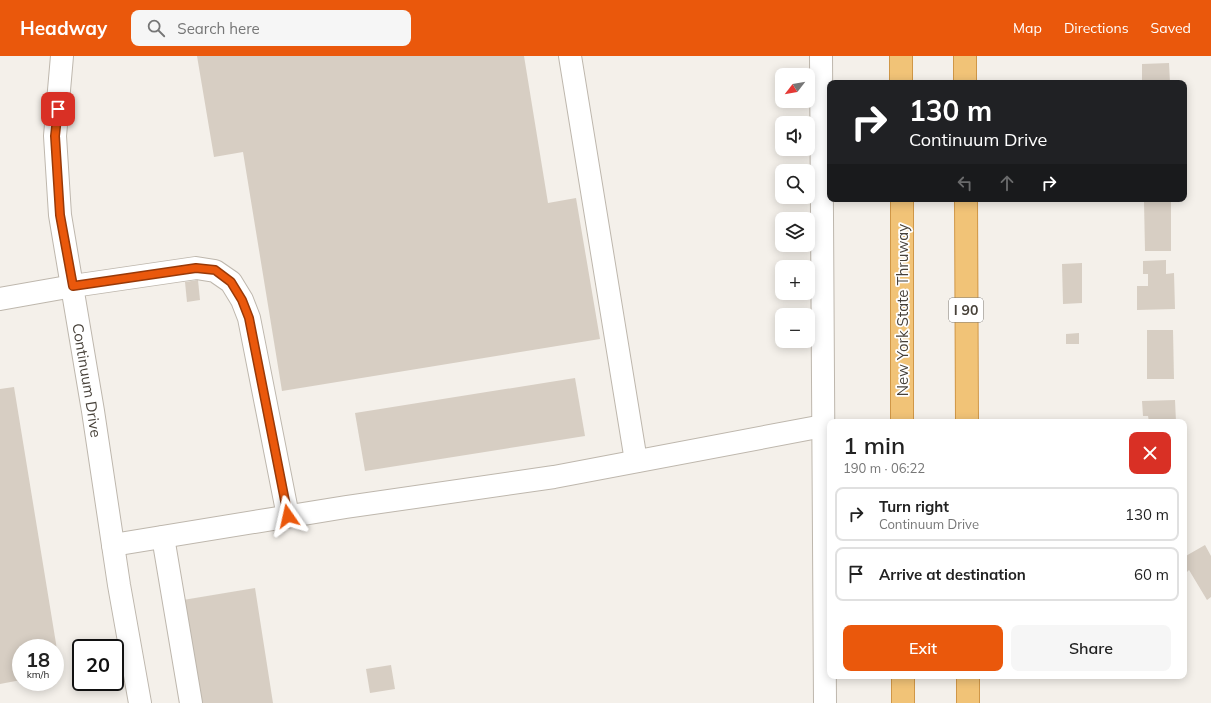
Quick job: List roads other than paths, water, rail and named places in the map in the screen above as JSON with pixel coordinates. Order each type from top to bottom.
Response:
[{"type":"highway","points":[[901,56],[901,80]]},
{"type":"highway","points":[[965,56],[965,80]]},
{"type":"highway","name":"New York State Thruway","points":[[902,202],[902,419]]},
{"type":"highway","name":"I 90","points":[[966,202],[967,419]]},
{"type":"highway","points":[[903,679],[903,703]]},
{"type":"highway","points":[[968,679],[968,703]]},
{"type":"lane","name":"Continuum Drive","points":[[62,56],[55,136],[60,215],[94,411],[113,545],[140,703]]},
{"type":"lane","points":[[570,56],[636,461]]},
{"type":"lane","points":[[821,56],[825,703]]},
{"type":"lane","points":[[0,299],[73,286],[196,268],[215,270],[231,282],[242,300],[249,318],[288,516]]},
{"type":"lane","points":[[113,545],[288,516],[554,476],[823,426]]},
{"type":"lane","points":[[163,537],[191,703]]}]
